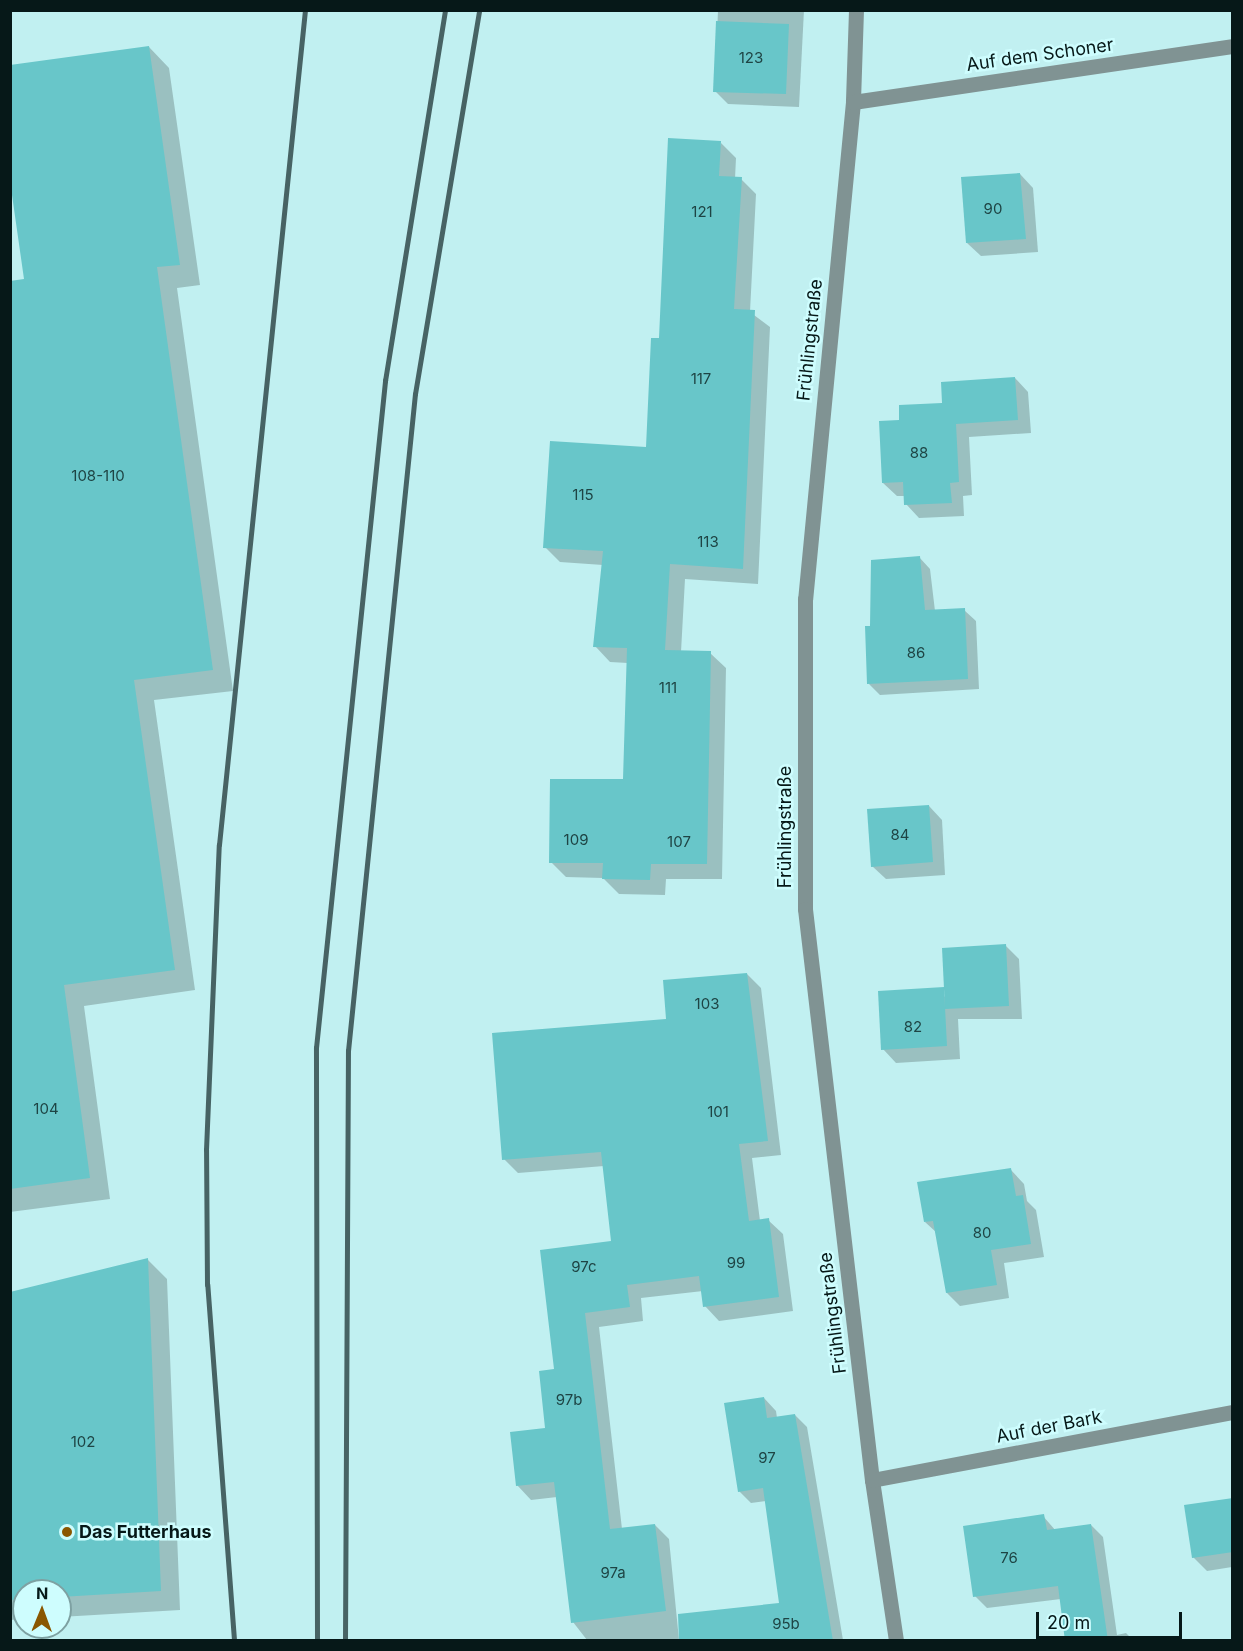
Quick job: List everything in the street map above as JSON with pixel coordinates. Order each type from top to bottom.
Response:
[{"type":"street","name":"Frühlingstraße","points":[[856,10],[853,102],[804,599],[805,909],[872,1480],[896,1641]]},
{"type":"street","name":"Auf dem Schoner","points":[[853,102],[1233,46]]},
{"type":"street","name":"Auf der Bark","points":[[872,1480],[1233,1412]]},
{"type":"building","points":[[716,21],[789,24],[786,94],[713,92]]},
{"type":"building","points":[[149,46],[180,265],[157,267],[213,670],[134,680],[175,970],[64,985],[90,1178],[10,1189],[10,281],[24,279],[10,181],[10,65]]},
{"type":"building","points":[[668,138],[721,141],[719,176],[742,177],[734,309],[755,310],[743,569],[670,564],[665,650],[711,651],[707,864],[651,864],[650,880],[602,879],[603,863],[549,863],[550,779],[623,779],[627,648],[593,647],[603,551],[543,548],[550,441],[646,447],[651,338],[659,338]]},
{"type":"building","points":[[1020,173],[1026,239],[966,243],[961,177]]},
{"type":"building","points":[[1015,377],[1018,420],[956,424],[959,482],[950,483],[952,503],[904,505],[903,482],[882,483],[879,421],[899,420],[899,405],[942,403],[941,382]]},
{"type":"building","points":[[920,556],[925,610],[965,608],[968,679],[867,684],[865,626],[870,626],[871,560]]},
{"type":"building","points":[[929,805],[933,862],[871,867],[867,809]]},
{"type":"building","points":[[1006,944],[1009,1006],[945,1009],[942,948]]},
{"type":"building","points":[[747,973],[768,1141],[739,1144],[749,1221],[769,1218],[779,1297],[703,1307],[699,1276],[627,1285],[630,1307],[585,1313],[610,1529],[655,1524],[666,1611],[571,1623],[554,1482],[516,1486],[510,1432],[545,1428],[539,1371],[554,1369],[540,1250],[611,1241],[601,1152],[502,1160],[492,1033],[666,1019],[663,980]]},
{"type":"building","points":[[944,987],[947,1046],[881,1050],[878,991]]},
{"type":"building","points":[[1011,1168],[1016,1196],[1023,1195],[1031,1244],[991,1250],[997,1285],[946,1293],[933,1221],[924,1222],[917,1182]]},
{"type":"building","points":[[148,1258],[161,1591],[72,1596],[72,1579],[12,1579],[12,1600],[10,1600],[10,1292]]},
{"type":"building","points":[[764,1397],[767,1418],[795,1414],[833,1641],[679,1641],[678,1614],[779,1603],[763,1488],[738,1492],[724,1403]]},
{"type":"building","points":[[1233,1498],[1233,1552],[1192,1558],[1184,1505]]},
{"type":"building","points":[[1044,1514],[1047,1530],[1091,1524],[1108,1641],[1065,1641],[1058,1586],[973,1597],[963,1526]]},
{"type":"railway","points":[[234,1640],[207,1285],[206,1150],[219,845],[305,10]]},
{"type":"railway","points":[[317,1640],[316,1048],[385,381],[445,10]]},
{"type":"railway","points":[[345,1640],[348,1051],[415,394],[479,10]]},
{"type":"place","name":"Das Futterhaus","points":[[67,1532]]}]
